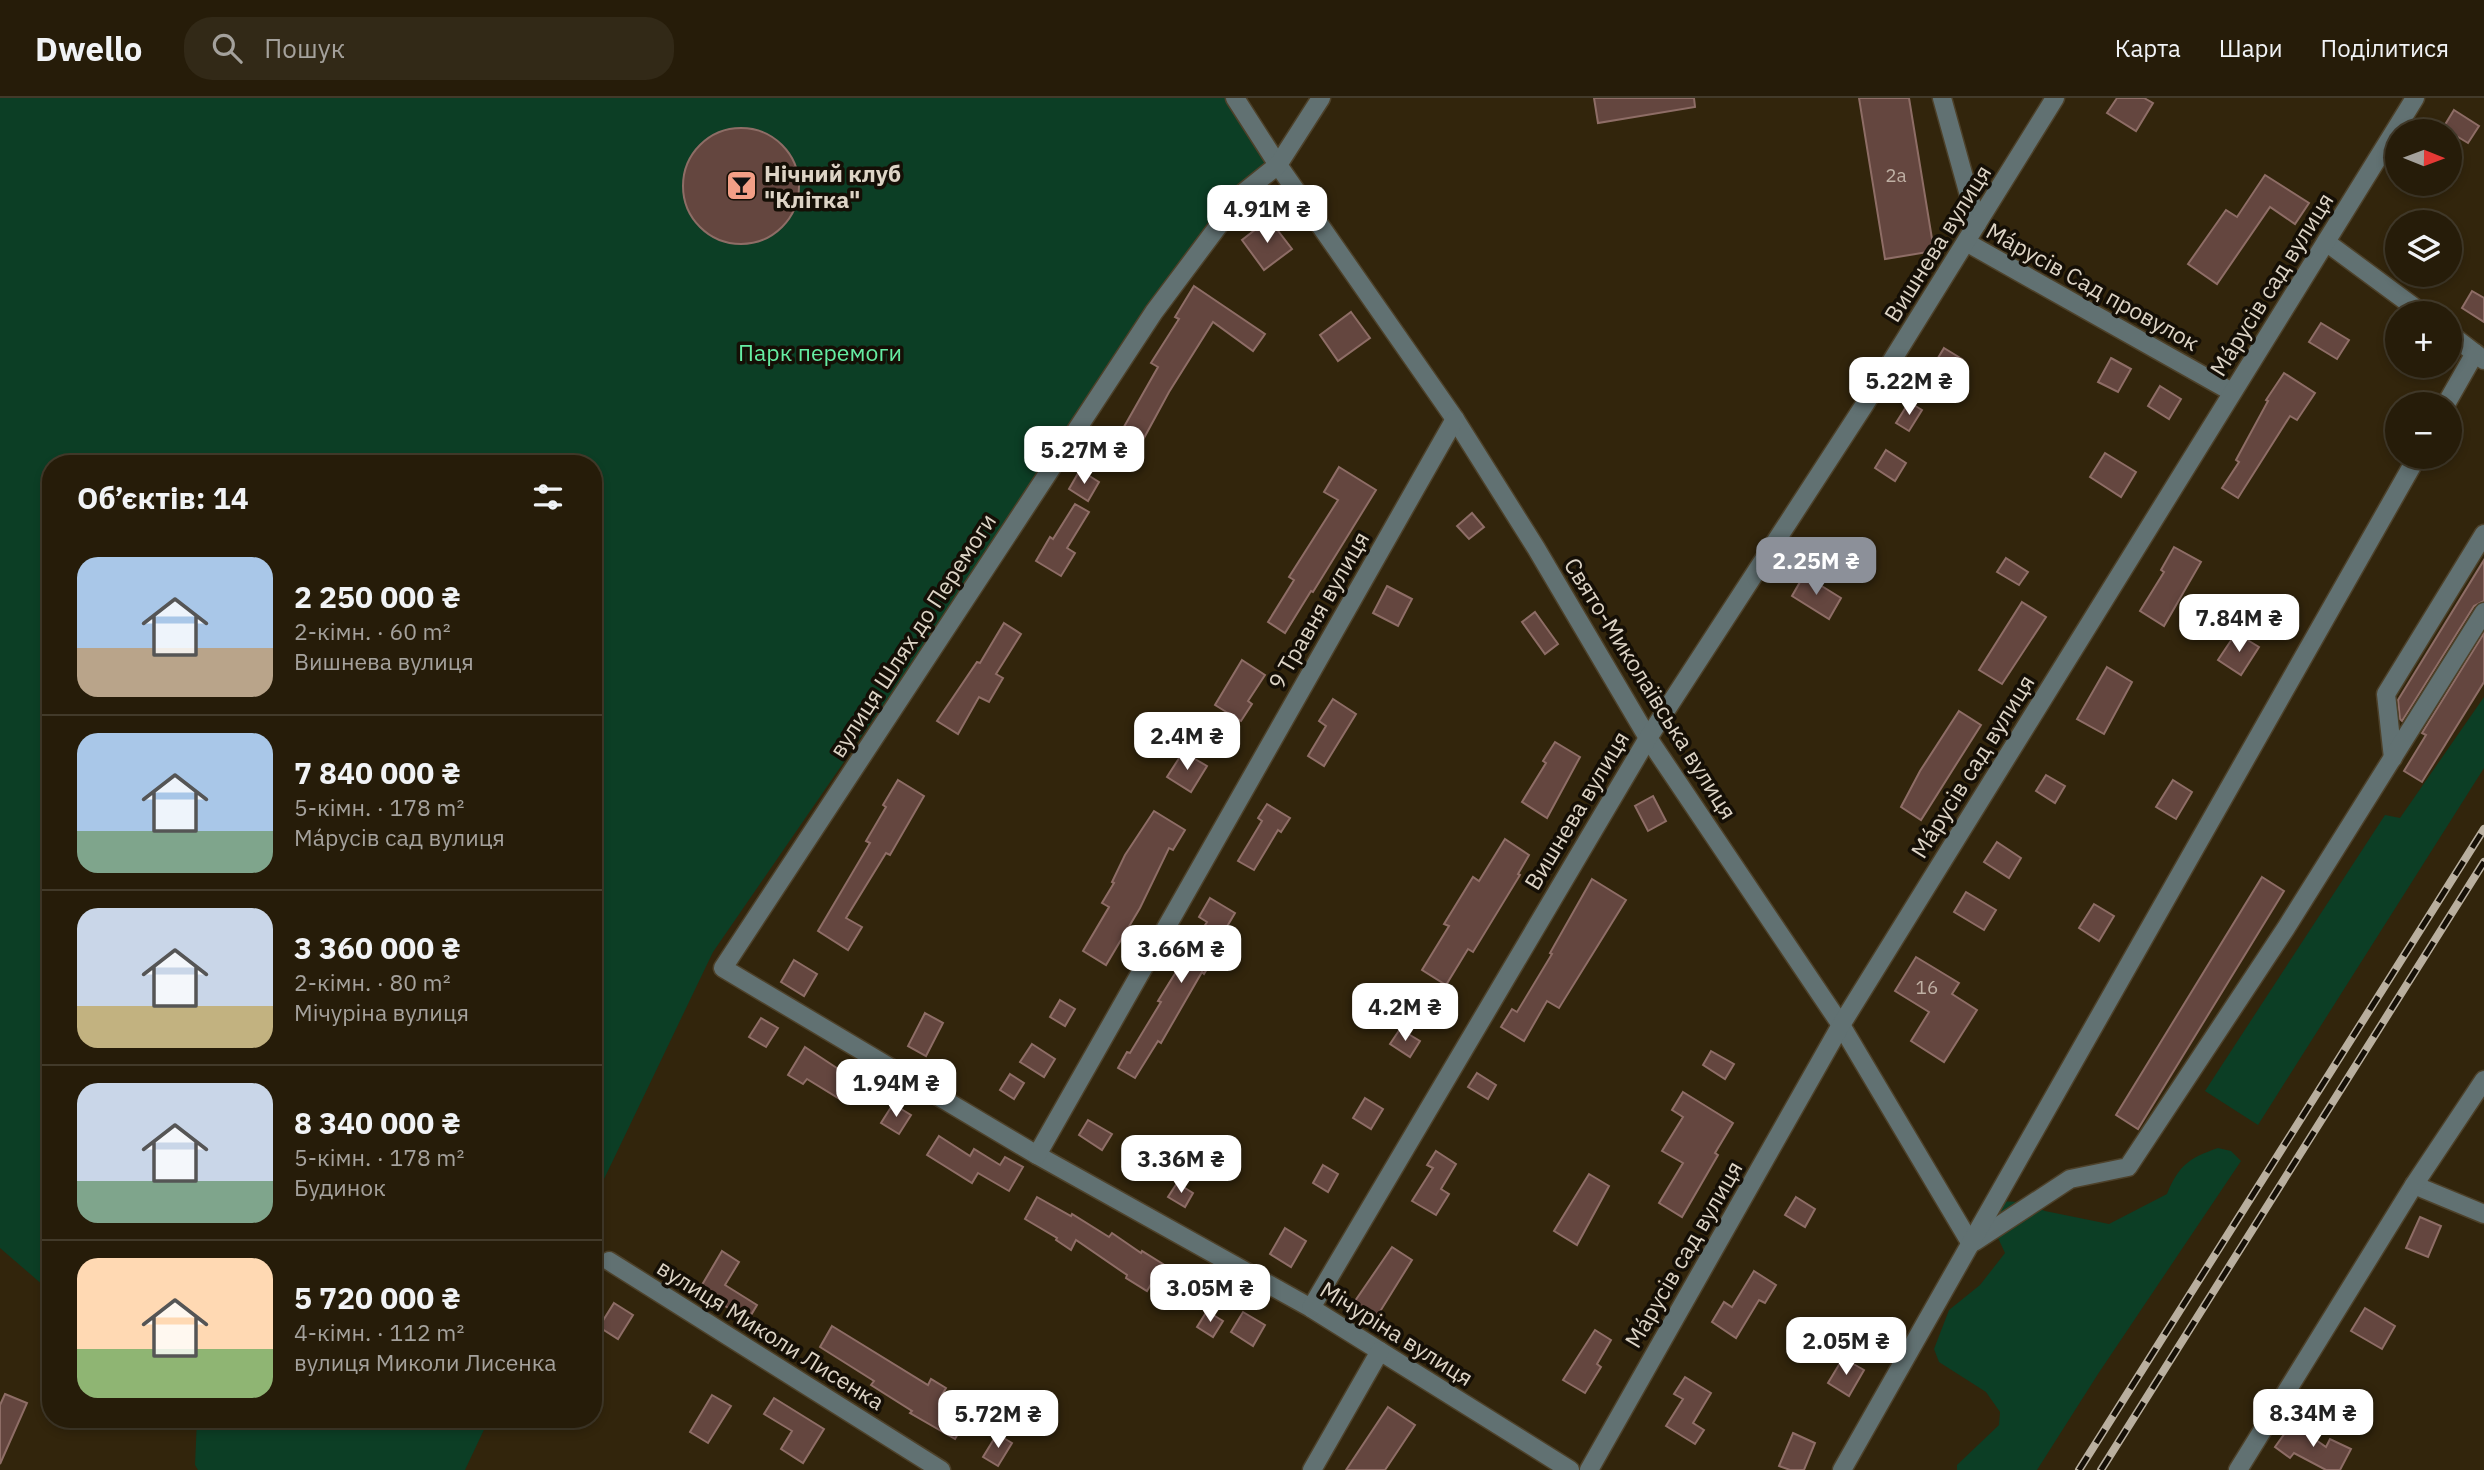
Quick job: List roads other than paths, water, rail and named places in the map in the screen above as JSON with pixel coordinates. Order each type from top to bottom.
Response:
[{"type":"street","name":"Свято-Миколаївська вулиця","points":[[1235,98],[1278,165],[1455,419],[1536,548],[1648,737],[1841,1025],[1971,1244]]},
{"type":"street","name":"вулиця Шлях до Перемоги","points":[[723,968],[1154,312],[1243,193],[1278,165],[1321,98]]},
{"type":"street","points":[[1942,98],[1977,224]]},
{"type":"street","name":"Вишнева вулиця","points":[[1311,1308],[1648,737],[1865,404],[2055,98]]},
{"type":"street","name":"Мáрусів сад вулиця","points":[[1589,1470],[1841,1025],[2415,98]]},
{"type":"street","name":"Мáрусів Сад провулок","points":[[1966,242],[2232,392]]},
{"type":"street","points":[[2326,242],[2406,301]]},
{"type":"street","points":[[2455,392],[2480,357],[2462,343]]},
{"type":"street","name":"9 Травня вулиця","points":[[1037,1155],[1455,419]]},
{"type":"street","points":[[1842,1470],[2410,469]]},
{"type":"street","points":[[2393,758],[2386,694],[2484,534]]},
{"type":"street","points":[[1971,1244],[2070,1179],[2128,1167],[2286,928],[2484,612]]},
{"type":"street","name":"Мічуріна вулиця","points":[[723,968],[1037,1155],[1311,1308],[1570,1470]]},
{"type":"street","points":[[2244,1468],[2414,1185],[2484,1080]]},
{"type":"street","points":[[2414,1185],[2484,1214]]},
{"type":"street","name":"вулиця Миколи Лисенка","points":[[609,1261],[941,1470]]},
{"type":"street","points":[[1312,1470],[1380,1351]]},
{"type":"railway","points":[[2079,1470],[2484,829]]},
{"type":"railway","points":[[2101,1470],[2484,862]]},
{"type":"place","name":"Нічний клуб \"Клітка\"","points":[[741,186]]},
{"type":"park label","name":"Парк перемоги","points":[[820,352]]}]
